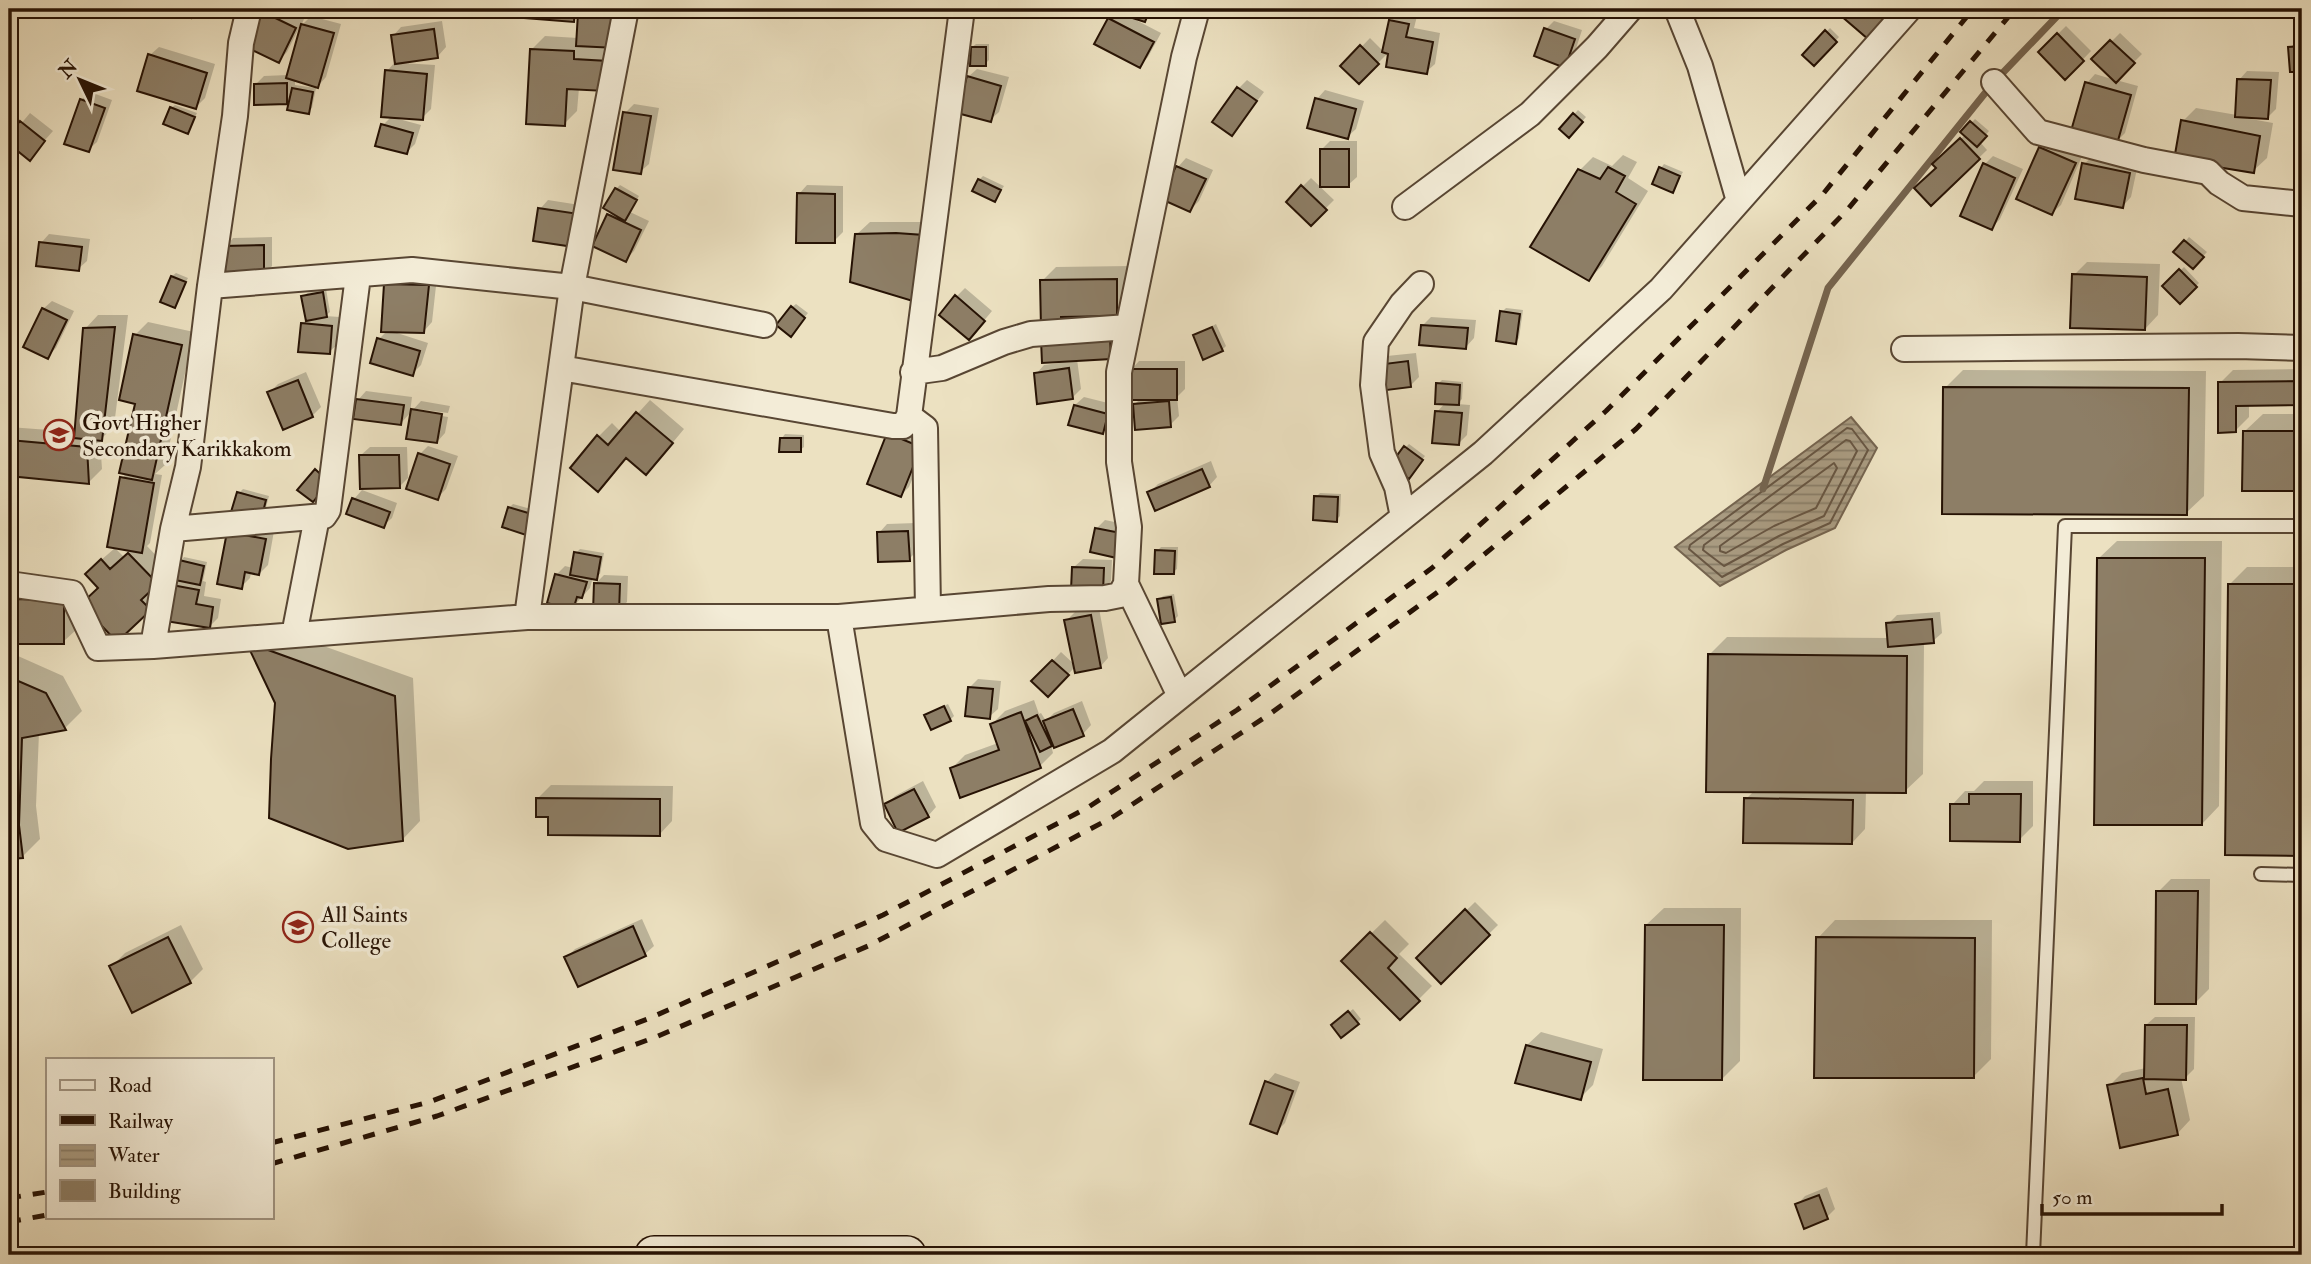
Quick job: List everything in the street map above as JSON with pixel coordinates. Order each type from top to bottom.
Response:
[{"type":"main road","points":[[654,1255],[907,1255]]},
{"type":"street","points":[[153,646],[173,529],[188,467],[210,286],[235,116],[241,43],[249,9]]},
{"type":"street","points":[[527,617],[572,287],[626,9]]},
{"type":"street","points":[[561,368],[903,426],[909,416],[962,9]]},
{"type":"street","points":[[9,584],[72,593],[98,648],[527,617],[839,617],[1120,595],[1126,584],[1129,527],[1119,462],[1119,372],[1184,57],[1197,9]]},
{"type":"street","points":[[1405,207],[1531,114],[1630,9]]},
{"type":"street","points":[[1676,9],[1700,65],[1739,201]]},
{"type":"street","points":[[839,617],[873,823],[886,839],[937,855],[1112,751],[1483,453],[1661,289],[1909,9]]},
{"type":"street","points":[[1994,82],[2038,132],[2144,160],[2208,173],[2244,198],[2302,204]]},
{"type":"street","points":[[210,286],[412,270],[572,287],[764,325]]},
{"type":"street","points":[[173,529],[324,516],[328,510],[358,276]]},
{"type":"street","points":[[1403,517],[1397,487],[1382,453],[1373,385],[1376,342],[1402,304],[1421,284]]},
{"type":"street","points":[[914,372],[942,368],[1004,342],[1031,334],[1128,327]]},
{"type":"street","points":[[1904,349],[2238,346],[2302,348]]},
{"type":"street","points":[[909,416],[925,428],[928,609]]},
{"type":"street","points":[[294,635],[317,517]]},
{"type":"street","points":[[1126,584],[1180,696]]},
{"type":"lane","points":[[2033,1255],[2065,526],[2302,526]]},
{"type":"lane","points":[[2261,874],[2302,875]]},
{"type":"water","points":[[1851,417],[1877,448],[1835,528],[1786,550],[1720,586],[1675,547]]},
{"type":"building","points":[[191,9],[208,9],[209,15],[192,18]]},
{"type":"building","points":[[526,9],[575,9],[574,22],[525,18]]},
{"type":"building","points":[[1115,9],[1150,9],[1145,22],[1114,12]]},
{"type":"building","points":[[1833,9],[1880,9],[1895,22],[1875,45]]},
{"type":"building","points":[[263,12],[296,28],[279,63],[246,47]]},
{"type":"building","points":[[578,13],[618,15],[617,48],[576,46]]},
{"type":"building","points":[[1108,18],[1154,42],[1140,68],[1094,44]]},
{"type":"building","points":[[1389,20],[1409,24],[1406,37],[1433,42],[1427,74],[1386,67],[1388,54],[1382,52]]},
{"type":"building","points":[[301,24],[334,33],[318,88],[286,78]]},
{"type":"building","points":[[1544,28],[1575,39],[1565,68],[1534,56]]},
{"type":"building","points":[[434,29],[438,58],[395,64],[391,35]]},
{"type":"building","points":[[1825,30],[1837,42],[1814,66],[1802,55]]},
{"type":"building","points":[[2057,33],[2084,61],[2065,80],[2038,52]]},
{"type":"building","points":[[2110,40],[2135,63],[2116,83],[2091,59]]},
{"type":"building","points":[[1360,45],[1379,64],[1359,84],[1340,66]]},
{"type":"building","points":[[2302,46],[2302,72],[2290,72],[2288,47]]},
{"type":"building","points":[[971,47],[986,47],[986,66],[970,66]]},
{"type":"building","points":[[530,49],[574,51],[574,59],[608,61],[606,91],[567,89],[565,126],[526,124]]},
{"type":"building","points":[[148,54],[207,73],[196,109],[137,91]]},
{"type":"building","points":[[385,70],[427,74],[423,120],[381,117]]},
{"type":"building","points":[[967,76],[1001,86],[991,122],[957,113]]},
{"type":"building","points":[[2237,79],[2271,80],[2268,119],[2235,117]]},
{"type":"building","points":[[2085,82],[2131,95],[2117,144],[2071,131]]},
{"type":"building","points":[[287,83],[287,104],[254,105],[254,84]]},
{"type":"building","points":[[1237,87],[1257,101],[1232,136],[1212,122]]},
{"type":"building","points":[[292,88],[313,92],[309,114],[287,110]]},
{"type":"building","points":[[1315,98],[1356,109],[1348,139],[1307,128]]},
{"type":"building","points":[[80,99],[105,108],[89,152],[64,144]]},
{"type":"building","points":[[170,107],[195,117],[188,134],[163,124]]},
{"type":"building","points":[[623,112],[651,116],[641,174],[613,170]]},
{"type":"building","points":[[1573,113],[1583,122],[1569,138],[1559,129]]},
{"type":"building","points":[[2181,120],[2260,136],[2254,173],[2174,160]]},
{"type":"building","points":[[20,121],[45,141],[30,161],[9,144],[9,135]]},
{"type":"building","points":[[1970,121],[1987,136],[1977,147],[1960,132]]},
{"type":"building","points":[[381,124],[413,133],[407,154],[375,146]]},
{"type":"building","points":[[1960,138],[1980,159],[1931,206],[1914,188],[1936,168],[1932,164]]},
{"type":"building","points":[[2039,147],[2076,163],[2052,215],[2016,199]]},
{"type":"building","points":[[1320,149],[1349,149],[1349,187],[1320,187]]},
{"type":"building","points":[[1983,163],[2015,178],[1992,230],[1960,216]]},
{"type":"building","points":[[2082,163],[2130,173],[2123,208],[2075,199]]},
{"type":"building","points":[[1176,166],[1206,179],[1190,212],[1161,199]]},
{"type":"building","points":[[1608,167],[1625,176],[1616,192],[1636,204],[1589,281],[1530,247],[1578,169],[1600,179]]},
{"type":"building","points":[[1659,167],[1680,176],[1673,193],[1652,184]]},
{"type":"building","points":[[978,179],[1001,190],[995,202],[972,191]]},
{"type":"building","points":[[1301,185],[1327,210],[1311,226],[1286,202]]},
{"type":"building","points":[[615,188],[637,200],[625,221],[603,208]]},
{"type":"building","points":[[797,193],[835,194],[835,243],[796,243]]},
{"type":"building","points":[[538,208],[579,214],[574,247],[533,241]]},
{"type":"building","points":[[607,214],[641,230],[626,262],[592,246]]},
{"type":"building","points":[[855,234],[924,235],[916,302],[850,282]]},
{"type":"building","points":[[2184,240],[2204,257],[2193,269],[2173,252]]},
{"type":"building","points":[[39,242],[82,247],[79,271],[36,266]]},
{"type":"building","points":[[264,245],[264,276],[223,277],[223,246]]},
{"type":"building","points":[[2179,269],[2197,287],[2180,304],[2162,286]]},
{"type":"building","points":[[2072,274],[2147,277],[2145,330],[2070,328]]},
{"type":"building","points":[[171,276],[186,282],[175,308],[160,302]]},
{"type":"building","points":[[1117,279],[1117,316],[1061,317],[1061,328],[1041,328],[1040,280]]},
{"type":"building","points":[[384,284],[429,285],[424,333],[381,332]]},
{"type":"building","points":[[323,292],[327,317],[306,321],[301,296]]},
{"type":"building","points":[[955,295],[985,321],[969,340],[939,315]]},
{"type":"building","points":[[791,306],[805,318],[791,337],[776,325]]},
{"type":"building","points":[[42,308],[67,320],[48,359],[23,347]]},
{"type":"building","points":[[1500,311],[1520,314],[1516,344],[1496,341]]},
{"type":"building","points":[[301,323],[332,326],[330,354],[298,352]]},
{"type":"building","points":[[1421,325],[1468,328],[1466,349],[1419,345]]},
{"type":"building","points":[[115,327],[102,441],[74,438],[83,328]]},
{"type":"building","points":[[1212,327],[1223,351],[1203,360],[1193,335]]},
{"type":"building","points":[[133,334],[182,345],[152,480],[119,473],[135,404],[119,400]]},
{"type":"building","points":[[1110,336],[1111,359],[1042,363],[1041,340]]},
{"type":"building","points":[[377,338],[420,351],[413,376],[370,363]]},
{"type":"building","points":[[1408,361],[1411,387],[1379,391],[1376,365]]},
{"type":"building","points":[[1069,368],[1073,399],[1037,404],[1034,373]]},
{"type":"building","points":[[1129,369],[1177,369],[1177,400],[1129,400]]},
{"type":"building","points":[[298,380],[313,417],[283,430],[267,392]]},
{"type":"building","points":[[2302,381],[2302,405],[2236,406],[2236,432],[2218,433],[2218,382]]},
{"type":"building","points":[[1436,383],[1460,385],[1459,405],[1435,404]]},
{"type":"building","points":[[1943,387],[2189,388],[2187,515],[1942,514]]},
{"type":"building","points":[[356,399],[404,405],[401,425],[353,419]]},
{"type":"building","points":[[1169,401],[1171,427],[1135,430],[1133,404]]},
{"type":"building","points":[[1074,405],[1108,414],[1103,434],[1068,425]]},
{"type":"building","points":[[411,409],[442,414],[437,443],[406,439]]},
{"type":"building","points":[[1435,411],[1462,413],[1459,445],[1432,443]]},
{"type":"building","points":[[636,412],[673,443],[646,475],[626,458],[598,492],[570,468],[597,435],[608,445]]},
{"type":"building","points":[[2243,431],[2302,431],[2302,491],[2242,491]]},
{"type":"building","points":[[887,433],[921,447],[901,497],[867,484]]},
{"type":"building","points":[[780,438],[801,438],[801,452],[779,452]]},
{"type":"building","points":[[9,440],[87,447],[89,484],[9,476]]},
{"type":"building","points":[[1404,446],[1423,460],[1409,479],[1390,465]]},
{"type":"building","points":[[418,453],[450,464],[438,500],[406,489]]},
{"type":"building","points":[[359,455],[399,455],[400,488],[360,489]]},
{"type":"building","points":[[315,469],[329,482],[313,502],[297,490]]},
{"type":"building","points":[[1202,469],[1210,487],[1155,511],[1147,492]]},
{"type":"building","points":[[120,477],[154,483],[142,553],[107,547]]},
{"type":"building","points":[[237,492],[266,500],[261,520],[231,512]]},
{"type":"building","points":[[1314,496],[1338,497],[1337,522],[1313,520]]},
{"type":"building","points":[[352,498],[390,512],[384,528],[346,514]]},
{"type":"building","points":[[508,507],[535,515],[529,536],[502,527]]},
{"type":"building","points":[[1095,528],[1126,534],[1121,559],[1090,552]]},
{"type":"building","points":[[908,531],[910,561],[878,562],[877,532]]},
{"type":"building","points":[[227,532],[266,539],[259,575],[245,572],[242,589],[217,584]]},
{"type":"building","points":[[1155,550],[1175,551],[1174,574],[1154,574]]},
{"type":"building","points":[[574,552],[601,557],[597,580],[570,575]]},
{"type":"building","points":[[128,553],[158,584],[141,600],[151,610],[117,642],[81,604],[98,588],[85,574],[101,559],[110,569]]},
{"type":"building","points":[[2097,558],[2205,558],[2202,825],[2094,825]]},
{"type":"building","points":[[179,560],[204,566],[200,585],[175,580]]},
{"type":"building","points":[[1072,567],[1104,568],[1103,592],[1071,590]]},
{"type":"building","points":[[555,574],[587,582],[582,598],[577,597],[573,610],[547,603]]},
{"type":"building","points":[[594,583],[620,584],[619,612],[593,612]]},
{"type":"building","points":[[2228,584],[2302,584],[2302,856],[2225,855]]},
{"type":"building","points":[[172,585],[199,590],[196,604],[213,607],[210,628],[165,621]]},
{"type":"building","points":[[1171,597],[1175,622],[1161,624],[1157,599]]},
{"type":"building","points":[[9,599],[64,600],[64,644],[9,644]]},
{"type":"building","points":[[1091,615],[1101,668],[1075,673],[1064,620]]},
{"type":"building","points":[[1932,619],[1934,643],[1888,647],[1886,623]]},
{"type":"building","points":[[246,642],[395,696],[403,841],[348,849],[269,818],[275,703]]},
{"type":"building","points":[[1708,654],[1907,656],[1906,793],[1706,792]]},
{"type":"building","points":[[1052,660],[1069,675],[1048,697],[1031,681]]},
{"type":"building","points":[[9,677],[46,693],[66,730],[22,738],[19,825],[23,858],[9,859]]},
{"type":"building","points":[[968,687],[993,689],[990,719],[965,716]]},
{"type":"building","points":[[944,706],[951,721],[931,730],[924,715]]},
{"type":"building","points":[[1073,709],[1084,736],[1054,748],[1043,721]]},
{"type":"building","points":[[1021,712],[1041,768],[960,798],[950,768],[999,750],[990,724]]},
{"type":"building","points":[[1037,715],[1052,746],[1040,752],[1025,721]]},
{"type":"building","points":[[914,789],[929,817],[898,833],[884,804]]},
{"type":"building","points":[[1969,794],[2021,794],[2020,842],[1950,841],[1950,804],[1969,804]]},
{"type":"building","points":[[536,798],[660,799],[660,836],[548,835],[548,817],[536,817]]},
{"type":"building","points":[[1744,798],[1853,800],[1852,844],[1743,843]]},
{"type":"building","points":[[2156,891],[2198,891],[2196,1004],[2155,1004]]},
{"type":"building","points":[[1465,909],[1490,935],[1441,984],[1416,958]]},
{"type":"building","points":[[1645,925],[1724,925],[1722,1080],[1643,1080]]},
{"type":"building","points":[[633,926],[646,956],[578,987],[564,957]]},
{"type":"building","points":[[1370,932],[1397,958],[1388,968],[1420,1001],[1400,1020],[1341,961]]},
{"type":"building","points":[[168,937],[191,983],[132,1013],[109,966]]},
{"type":"building","points":[[1816,937],[1975,938],[1974,1078],[1814,1078]]},
{"type":"building","points":[[1348,1011],[1359,1024],[1341,1038],[1331,1025]]},
{"type":"building","points":[[2145,1025],[2187,1025],[2186,1080],[2144,1079]]},
{"type":"building","points":[[1526,1045],[1591,1062],[1581,1100],[1515,1083]]},
{"type":"building","points":[[2143,1078],[2146,1094],[2168,1089],[2178,1135],[2120,1148],[2107,1085]]},
{"type":"building","points":[[1265,1081],[1293,1091],[1277,1134],[1250,1124]]},
{"type":"building","points":[[1819,1195],[1828,1219],[1804,1229],[1795,1204]]},
{"type":"waterway","points":[[1763,489],[1828,288],[1994,82],[2064,9]]},
{"type":"railway","points":[[273,1142],[429,1102],[650,1018],[883,915],[1087,808],[1237,710],[1432,568],[1606,411],[1823,194],[1973,9]]},
{"type":"railway","points":[[273,1163],[437,1116],[656,1037],[868,946],[1113,817],[1267,716],[1446,586],[1636,429],[1848,209],[2015,9]]},
{"type":"railway","points":[[9,1198],[46,1192]]},
{"type":"railway","points":[[9,1222],[46,1215]]},
{"type":"place","name":"Govt Higher Secondary Karikkakom","points":[[59,435]]},
{"type":"place","name":"All Saints College","points":[[298,927]]}]
